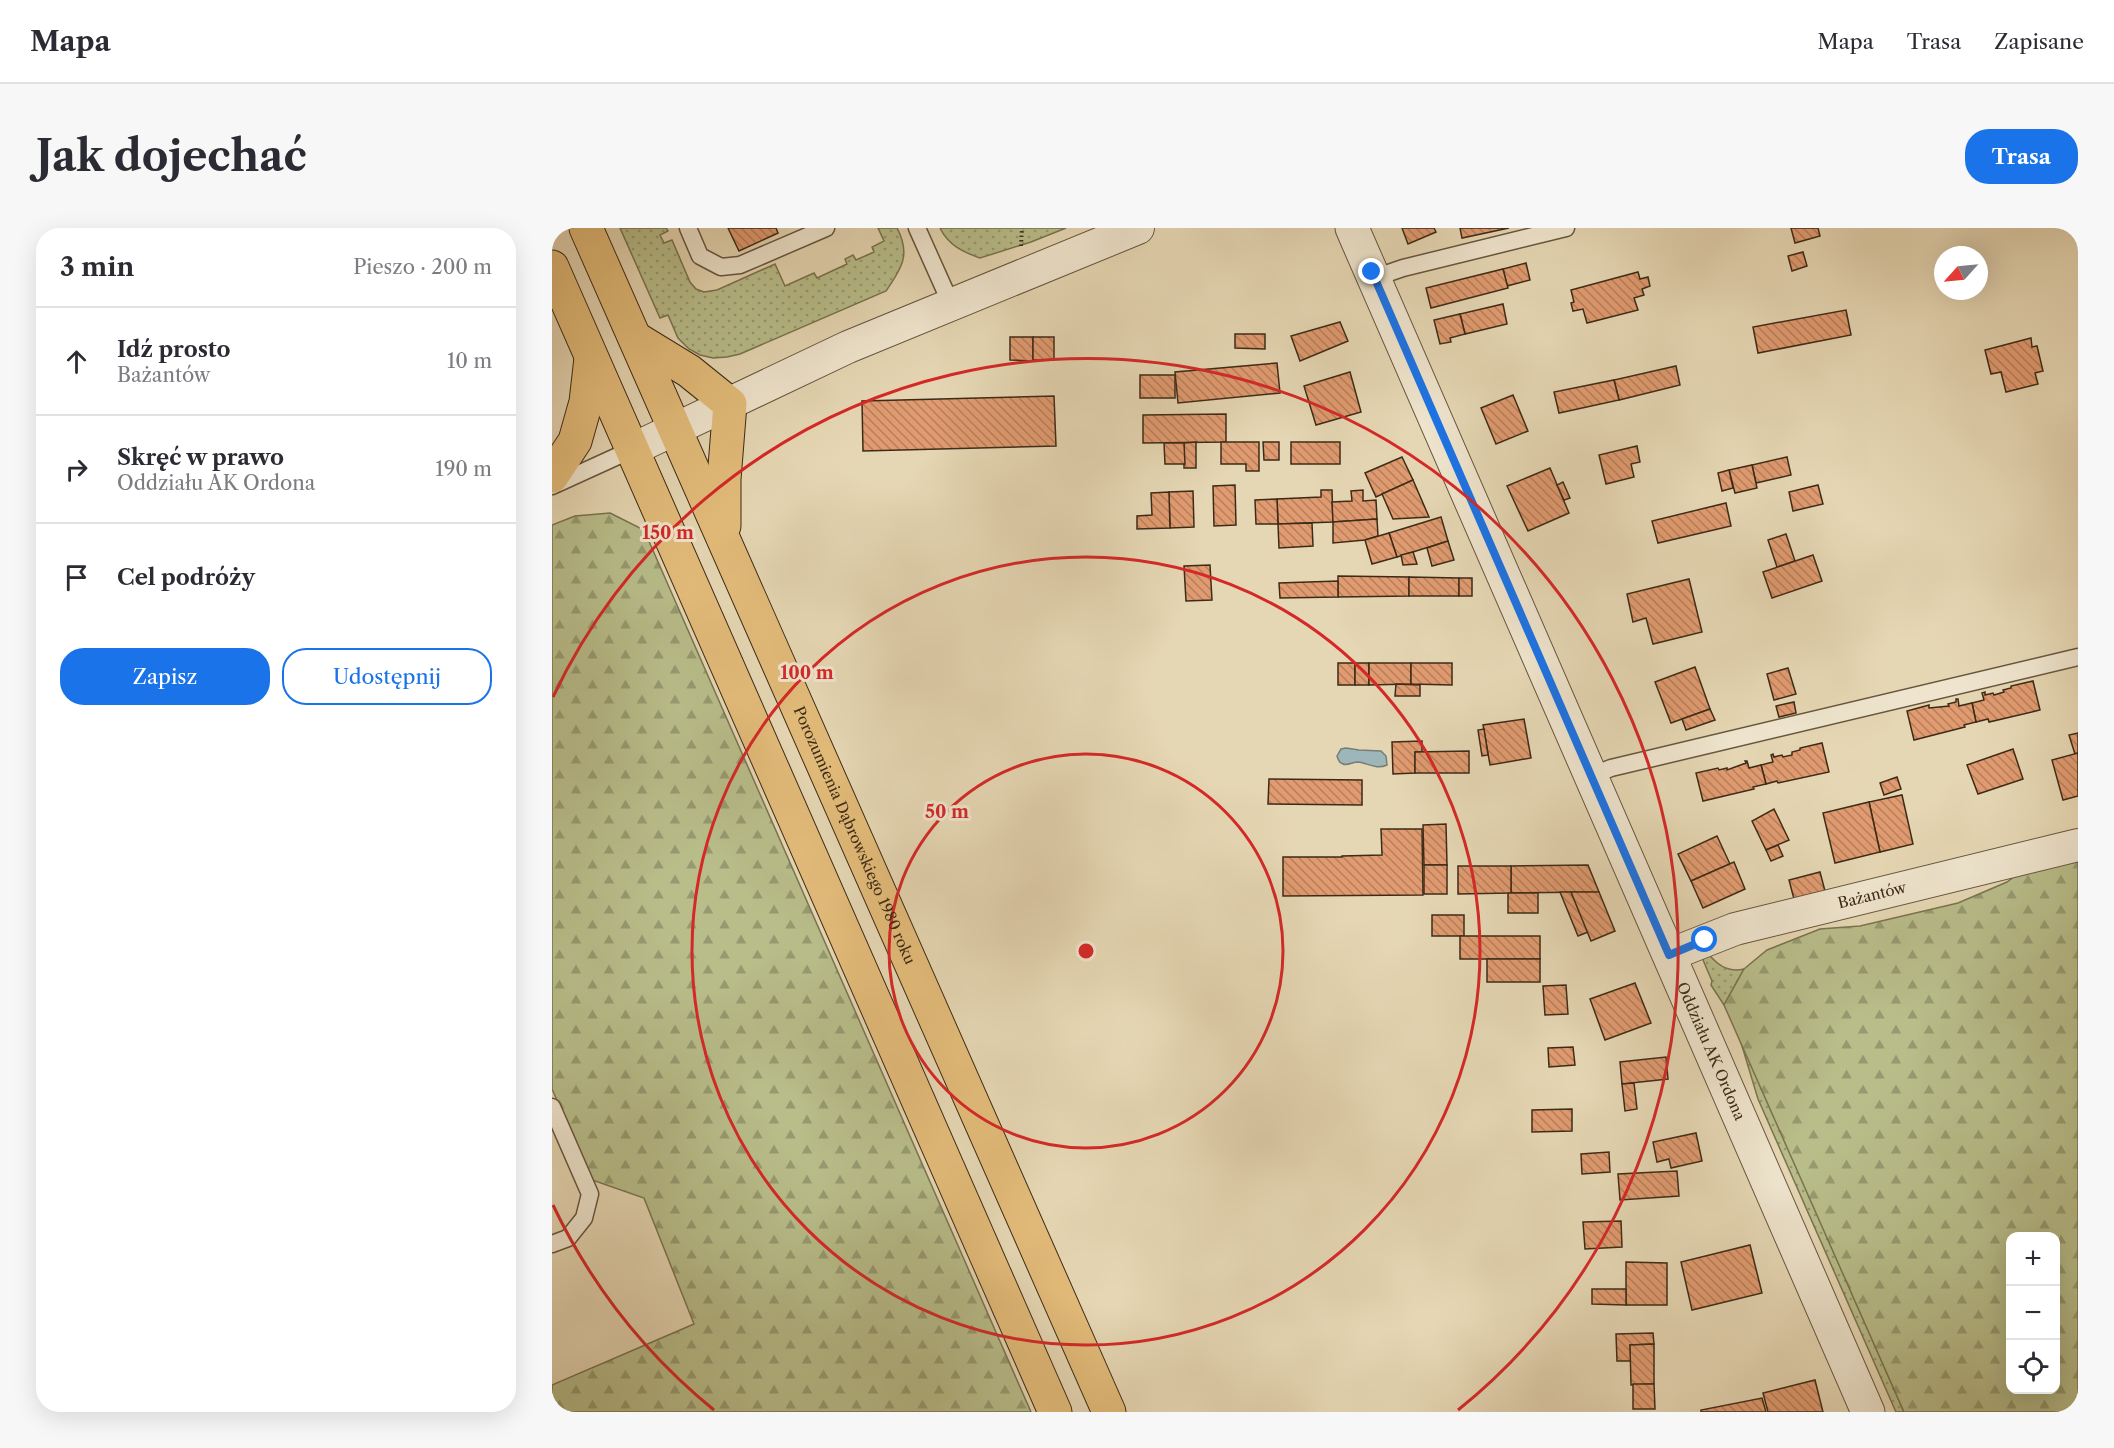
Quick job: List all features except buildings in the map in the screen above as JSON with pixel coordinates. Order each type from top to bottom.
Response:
[{"type":"main road","name":"Porozumienia Dąbrowskiego 1980 roku","points":[[586,228],[1109,1412]]},
{"type":"main road","points":[[552,267],[1055,1412]]},
{"type":"main road","points":[[635,338],[689,371],[730,404],[724,479],[724,540]]},
{"type":"main road","points":[[552,476],[575,441],[586,402],[592,357]]},
{"type":"street","points":[[631,450],[848,347],[1138,228]]},
{"type":"street","name":"Oddziału AK Ordona","points":[[1352,228],[1868,1412]]},
{"type":"street","name":"Bażantów","points":[[1669,955],[1735,929],[2078,845]]},
{"type":"lane","points":[[688,228],[700,256],[721,267],[740,265],[826,228]]},
{"type":"lane","points":[[917,228],[951,304]]},
{"type":"lane","points":[[1374,278],[1403,268],[1566,228]]},
{"type":"lane","points":[[552,486],[631,450]]},
{"type":"lane","points":[[1591,776],[1611,768],[2078,657]]},
{"type":"lane","points":[[552,1107],[590,1194],[584,1218],[568,1238],[552,1244]]},
{"type":"path","points":[[1021,249],[1022,228]]},
{"type":"green space","points":[[620,228],[666,228],[668,231],[660,235],[664,243],[672,240],[690,282],[696,289],[704,292],[717,290],[775,264],[785,286],[814,273],[817,278],[847,264],[845,259],[853,255],[856,260],[874,252],[872,247],[884,241],[878,228],[897,228],[904,253],[900,268],[886,291],[740,354],[713,358],[689,349],[678,338],[668,315],[660,318]]},
{"type":"green space","points":[[940,228],[1066,228],[980,258],[957,247],[947,239]]},
{"type":"green space","points":[[610,513],[644,530],[1031,1412],[552,1412],[552,1385],[694,1324],[644,1198],[592,1180],[552,1089],[552,525],[575,516]]},
{"type":"green space","points":[[2078,854],[2078,1412],[1904,1412],[1724,1005],[1744,969],[1767,950],[1820,929],[1860,926],[1958,903],[2007,882],[2028,866]]},
{"type":"green space","points":[[1706,951],[1722,966],[1732,970],[1744,969],[1724,1005],[1711,985],[1712,981],[1700,953]]},
{"type":"green space","points":[[1739,1036],[1904,1412],[1896,1412],[1758,1099]]},
{"type":"water","points":[[1341,749],[1381,751],[1386,756],[1387,765],[1379,767],[1358,762],[1346,765],[1339,761],[1337,756]]},
{"type":"route","points":[[1372,272],[1669,955],[1705,940]]}]
